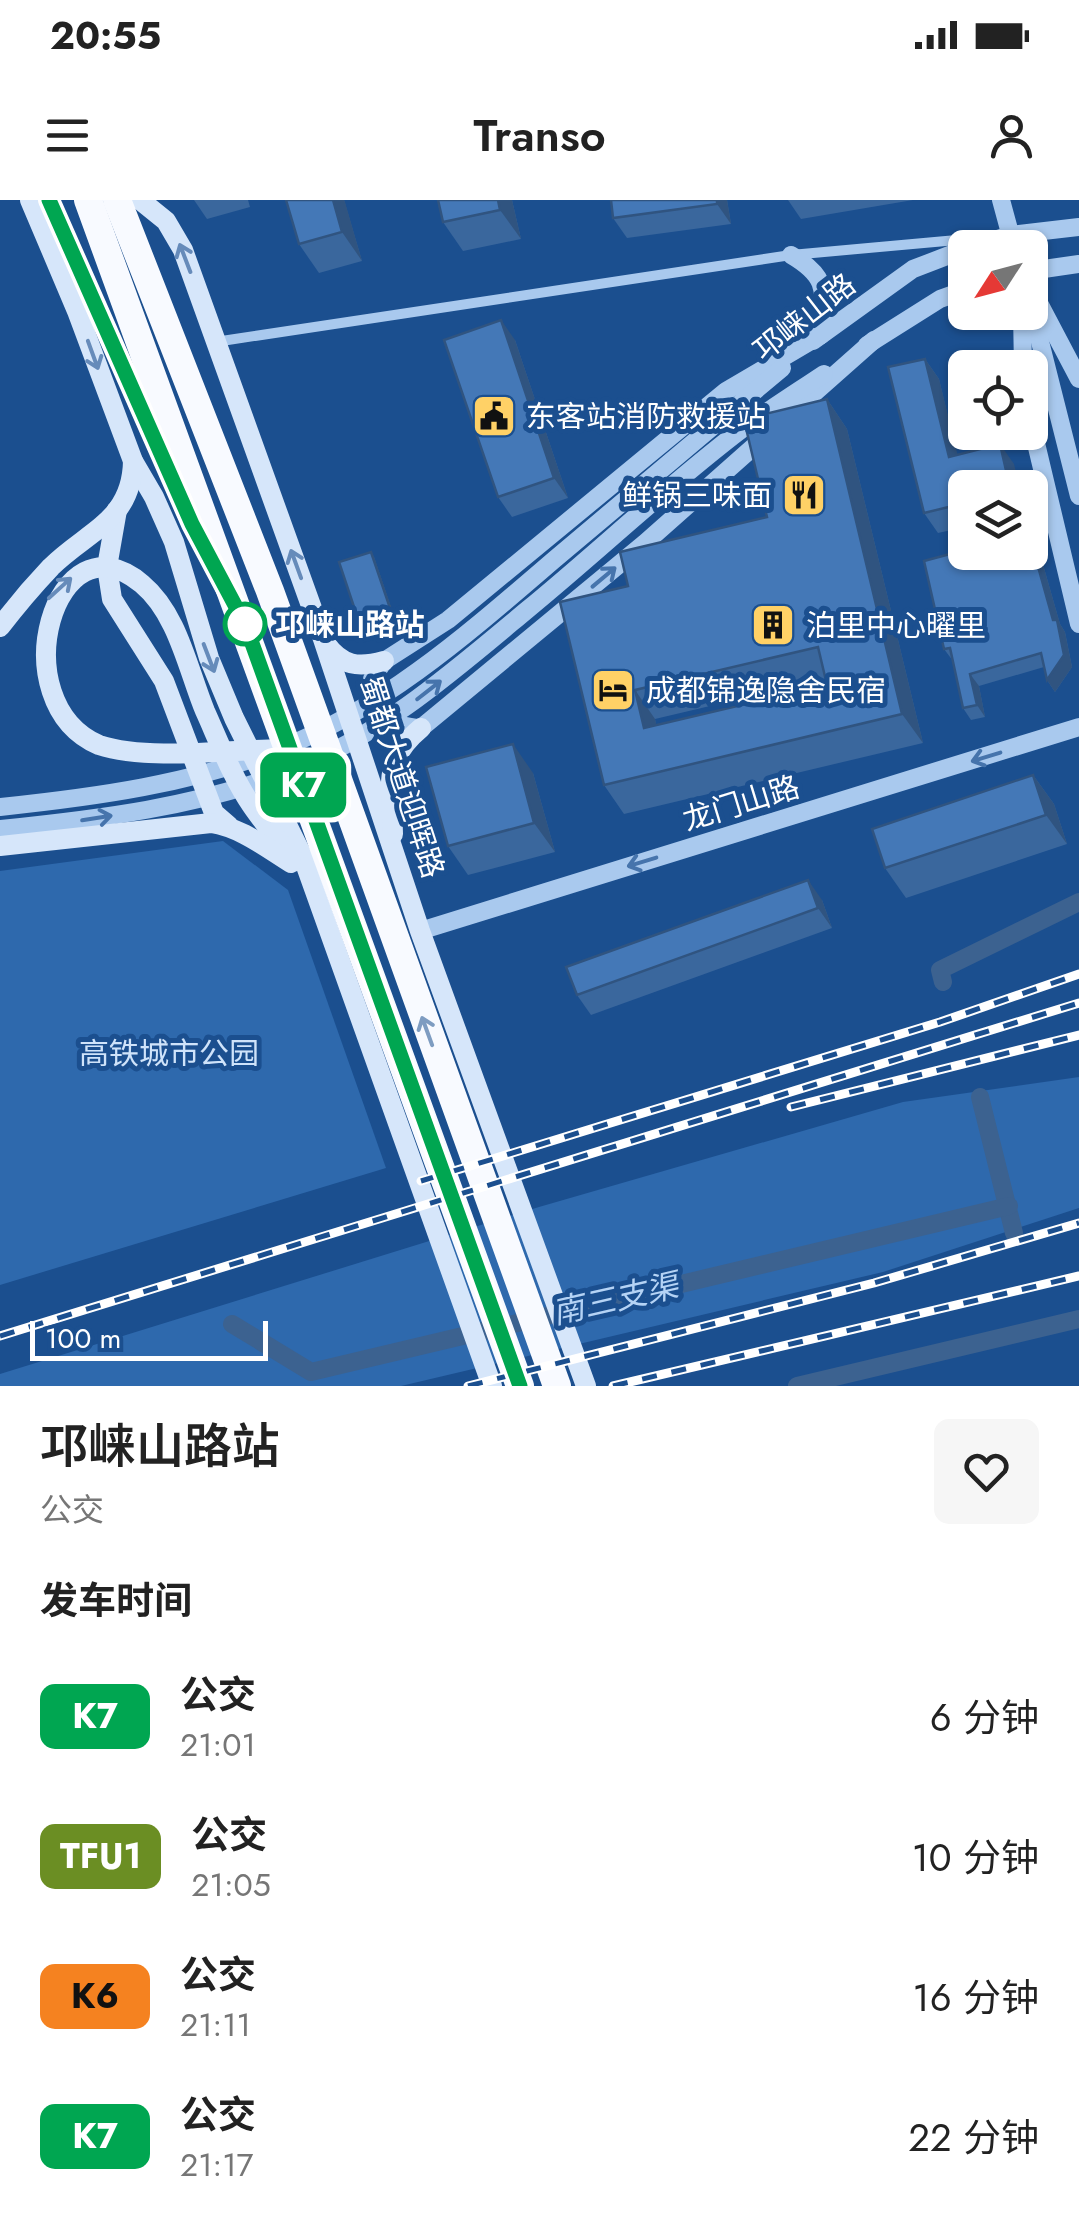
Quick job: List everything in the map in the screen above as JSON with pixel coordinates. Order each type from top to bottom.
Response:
[{"type":"highway","points":[[88,200],[417,1137],[520,1386]]},
{"type":"highway","name":"蜀都大道迎晖路","points":[[117,200],[270,591],[556,1386]]},
{"type":"main road","points":[[30,200],[133,461],[174,542],[208,658],[302,855],[338,953]]},
{"type":"main road","name":"蜀都大道迎晖路","points":[[140,200],[166,221],[175,234],[323,639],[393,856],[586,1386]]},
{"type":"main road","points":[[0,626],[54,564],[117,510],[132,482],[133,461]]},
{"type":"main road","points":[[117,510],[107,567],[112,599],[164,681],[214,813],[303,871]]},
{"type":"main road","points":[[280,749],[150,753],[120,750],[78,735],[50,709],[32,671],[32,634],[46,602],[74,576],[112,567],[128,573],[156,599],[167,617],[206,711],[251,805],[303,871],[417,1137],[492,1386]]},
{"type":"main road","points":[[323,639],[337,659],[350,664],[365,666],[384,661]]},
{"type":"main road","points":[[393,856],[394,762],[398,750],[421,728]]},
{"type":"main road","points":[[0,846],[211,823],[229,826]]},
{"type":"street","points":[[1001,200],[1009,230]]},
{"type":"street","name":"邛崃山路","points":[[1048,233],[1079,227]]},
{"type":"street","points":[[215,342],[790,255],[948,245]]},
{"type":"street","points":[[790,255],[810,266],[824,289],[821,335],[726,391],[448,620],[384,661],[372,679],[385,714],[404,728],[421,728],[645,543],[874,340]]},
{"type":"street","name":"邛崃山路","points":[[0,807],[131,790],[206,772],[280,749],[402,683],[462,638],[821,335],[913,269],[948,255]]},
{"type":"street","points":[[1048,268],[1079,264]]},
{"type":"street","name":"邛崃山路","points":[[0,828],[95,819],[211,796],[288,772],[371,730],[410,704],[566,578],[741,430],[874,340],[948,296]]},
{"type":"street","points":[[1048,320],[1079,379]]},
{"type":"street","points":[[1037,330],[1079,496]]},
{"type":"street","points":[[1038,450],[1079,624]]},
{"type":"street","name":"龙门山路","points":[[420,931],[1079,726]]},
{"type":"green space","name":"高铁城市公园","points":[[223,841],[288,890],[386,1168],[0,1285],[0,871]]},
{"type":"green space","points":[[1079,1077],[1079,1208],[883,1272],[401,1386],[0,1386],[0,1374],[539,1207],[903,1102]]},
{"type":"building","points":[[286,200],[333,200],[342,232],[299,244]]},
{"type":"building","points":[[438,200],[498,200],[500,210],[443,222]]},
{"type":"building","points":[[611,200],[717,200],[717,204],[613,218]]},
{"type":"building","points":[[501,320],[554,478],[498,497],[444,340]]},
{"type":"building","points":[[925,359],[949,457],[976,450],[1001,450],[1006,470],[948,470],[948,507],[924,513],[888,367]]},
{"type":"building","name":"泊里中心曜里","points":[[827,399],[902,714],[604,785],[560,602],[628,586],[620,552],[767,517],[745,424],[753,417]],"holes":[[[818,647],[827,685],[644,728],[635,690]]]},
{"type":"building","points":[[371,552],[392,614],[360,625],[339,562]]},
{"type":"building","points":[[948,555],[948,570],[1039,570],[1053,620],[1057,620],[1064,655],[1047,680],[1041,653],[970,674],[977,705],[963,708],[950,648],[944,649],[924,561]]},
{"type":"building","points":[[513,744],[534,823],[448,846],[426,767]]},
{"type":"building","points":[[1033,775],[1046,815],[885,868],[872,829]]},
{"type":"building","points":[[808,880],[818,908],[577,995],[566,967]]},
{"type":"waterway","points":[[943,982],[940,970],[1079,902]]},
{"type":"waterway","points":[[980,1097],[1014,1233]]},
{"type":"waterway","name":"南三支渠","points":[[232,1324],[311,1372],[1009,1206]]},
{"type":"waterway","points":[[797,1386],[1079,1319]]},
{"type":"railway","points":[[421,1181],[940,1022],[1079,974]]},
{"type":"railway","points":[[0,1336],[1079,1003]]},
{"type":"railway","points":[[791,1107],[1079,1035]]},
{"type":"railway","points":[[468,1386],[874,1283],[1079,1223]]},
{"type":"railway","points":[[613,1386],[1079,1276]]},
{"type":"bus line","name":"K7","points":[[49,200],[192,524],[245,624],[520,1386]]},
{"type":"place","name":"东客站消防救援站","points":[[494,416]]},
{"type":"place","name":"鲜锅三味面","points":[[804,495]]},
{"type":"place","name":"邛崃山路站","points":[[245,624]]},
{"type":"place","name":"泊里中心曜里","points":[[773,625]]},
{"type":"place","name":"成都锦逸隐舍民宿","points":[[613,690]]}]
